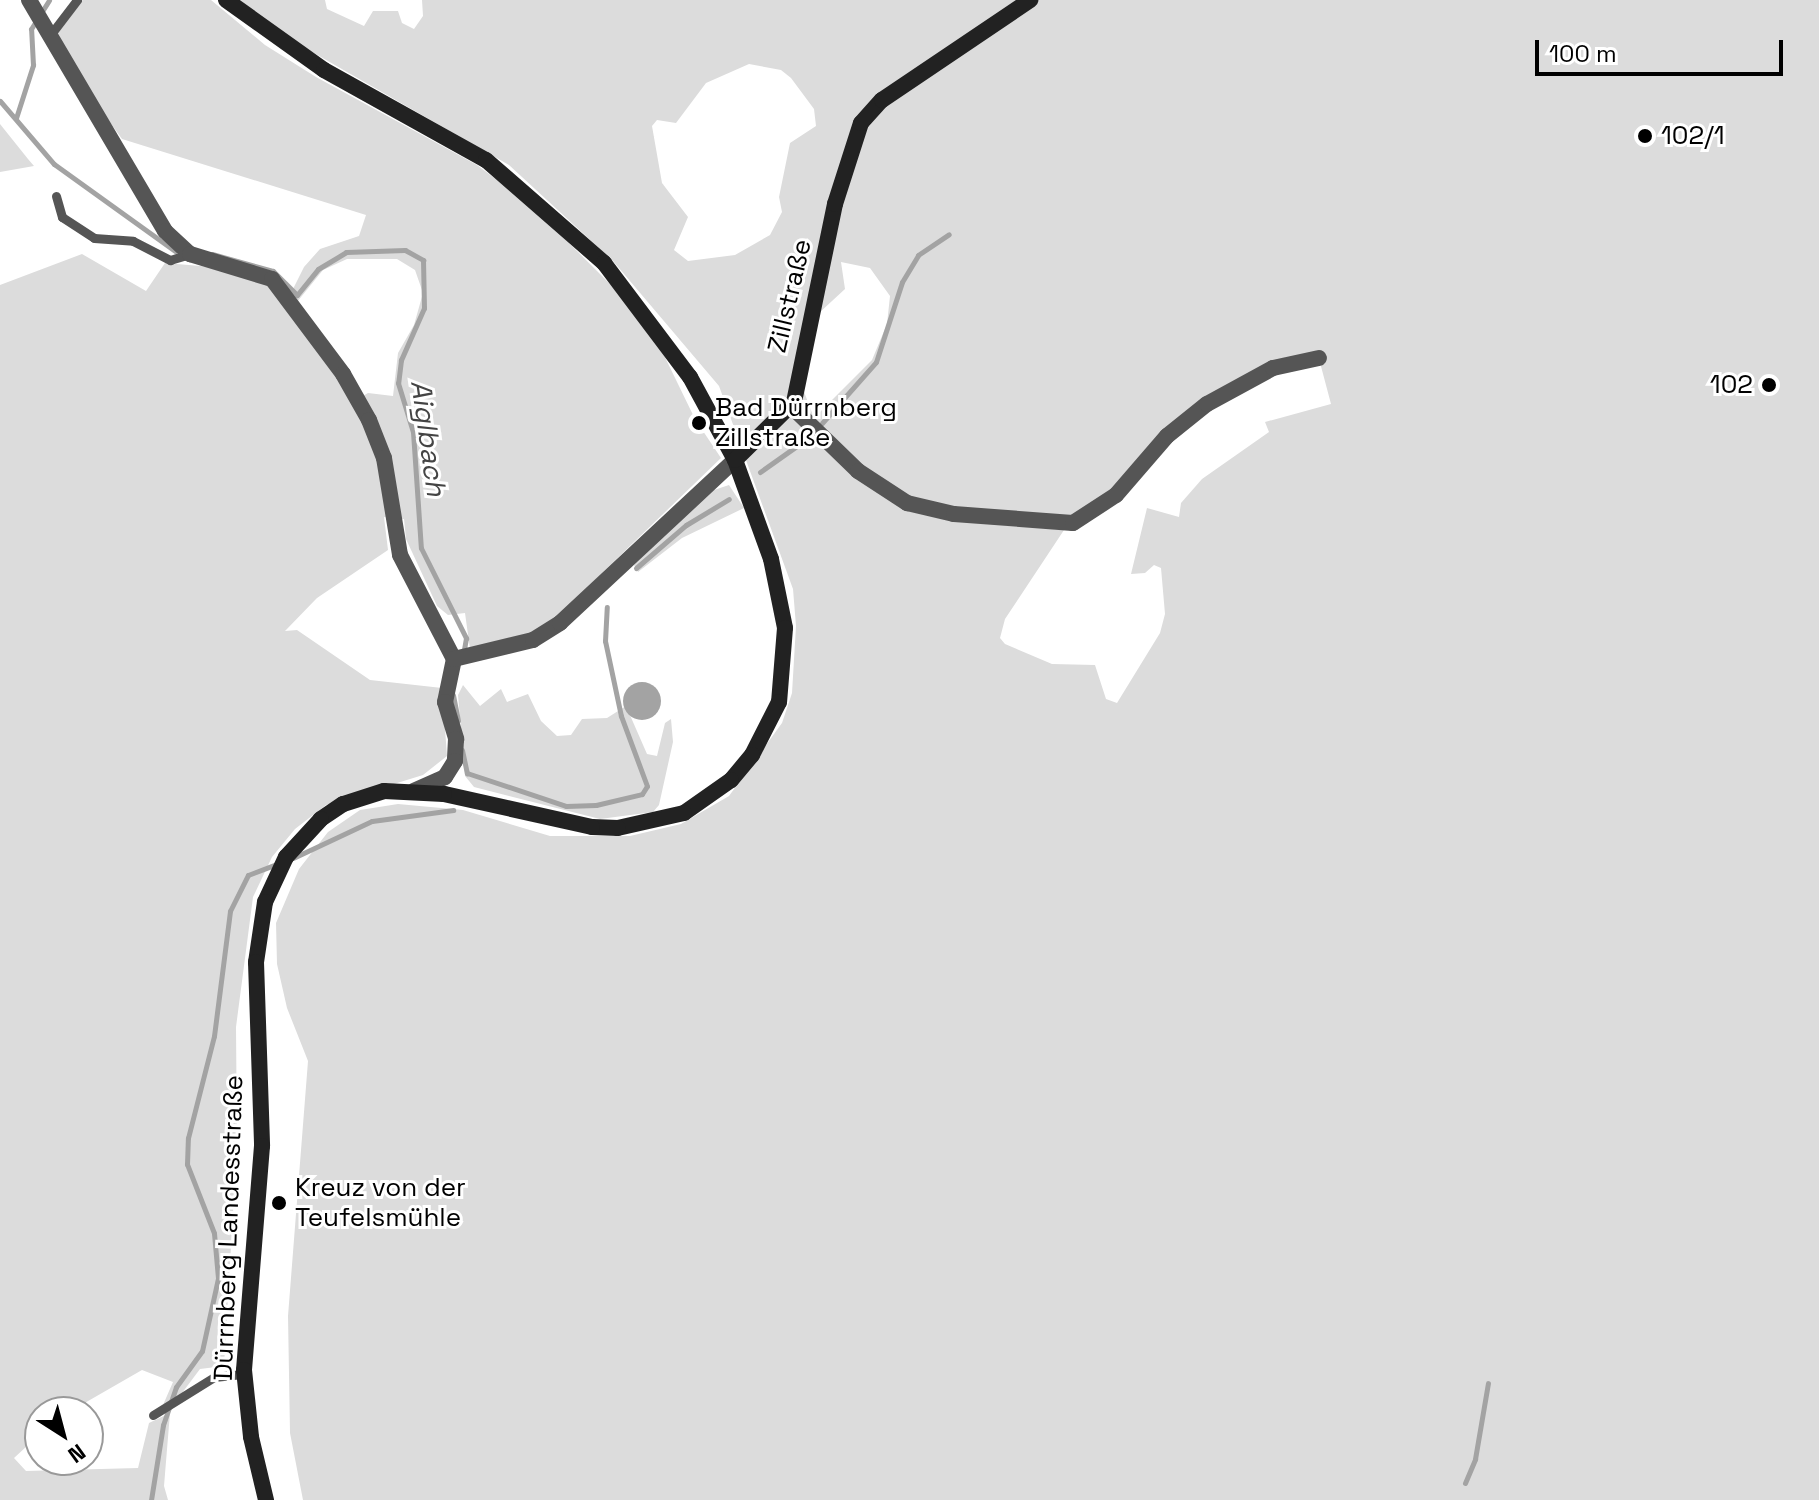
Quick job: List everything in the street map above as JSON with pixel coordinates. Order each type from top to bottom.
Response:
[{"type":"main road","name":"Dürrnberg Landesstraße","points":[[226,0],[324,70],[486,160],[566,226],[659,331],[735,460],[771,559],[785,628],[779,702],[752,755],[731,780],[684,813],[618,828],[592,827],[472,800],[414,791],[363,796],[321,819],[286,857],[265,902],[256,962],[262,1146],[245,1314],[245,1374],[251,1437],[266,1500]]},
{"type":"main road","name":"Zillstraße","points":[[792,407],[835,204],[861,123],[882,100],[1030,0]]},
{"type":"main road","points":[[735,460],[792,407]]},
{"type":"street","points":[[31,3],[165,231],[190,254],[272,279],[343,374],[384,458],[400,555],[459,658],[445,702],[457,751],[451,771],[453,786],[472,800]]},
{"type":"street","points":[[792,407],[858,471],[907,503],[970,516],[1073,523],[1116,495],[1167,436],[1207,404],[1273,368],[1319,358]]},
{"type":"street","points":[[459,658],[533,640],[560,623],[735,460]]},
{"type":"street","points":[[414,791],[451,771]]},
{"type":"lane","points":[[48,30],[77,0]]},
{"type":"lane","points":[[56,196],[62,217],[94,238],[133,241],[170,260],[190,254]]},
{"type":"lane","points":[[153,1415],[214,1377],[245,1374]]},
{"type":"shaded area","points":[[83,0],[211,0],[265,45],[316,77],[477,165],[533,207],[610,284],[660,347],[695,419],[721,458],[543,630],[470,649],[465,613],[448,615],[437,606],[406,539],[404,519],[384,517],[388,550],[317,598],[285,631],[297,630],[370,680],[442,688],[447,756],[423,775],[326,805],[295,829],[272,857],[253,897],[236,1027],[237,1144],[224,1366],[200,1369],[182,1393],[163,1405],[173,1382],[142,1370],[97,1396],[24,1396],[24,1449],[14,1458],[24,1469],[24,1476],[104,1476],[104,1469],[138,1468],[149,1423],[170,1413],[164,1486],[168,1500],[0,1500],[0,285],[82,254],[146,291],[165,263],[224,268],[269,286],[354,401],[368,393],[393,396],[398,353],[414,325],[423,293],[415,270],[397,259],[347,259],[323,270],[297,302],[292,291],[304,267],[320,249],[359,236],[366,215],[122,139],[81,82],[58,33]]},
{"type":"shaded area","points":[[238,0],[325,0],[327,9],[364,26],[373,11],[398,11],[402,23],[414,29],[423,16],[422,0],[1819,0],[1819,1500],[303,1500],[290,1433],[288,1316],[308,1061],[287,1008],[277,964],[276,923],[299,869],[328,832],[360,810],[398,804],[463,810],[550,836],[630,836],[681,824],[729,796],[782,723],[792,693],[796,626],[793,589],[719,386],[613,261],[509,165],[300,45]],"holes":[[[749,64],[781,70],[791,78],[814,109],[816,126],[790,143],[779,197],[782,212],[770,235],[735,255],[688,261],[674,250],[688,217],[662,183],[652,126],[657,120],[676,123],[706,83]],[[841,262],[870,268],[890,296],[887,324],[872,360],[814,418],[803,389],[819,313],[845,289]],[[1318,355],[1331,404],[1265,422],[1269,432],[1202,479],[1181,503],[1179,517],[1147,508],[1131,574],[1145,573],[1154,565],[1161,568],[1165,614],[1160,633],[1117,703],[1106,699],[1095,665],[1052,664],[1005,644],[1000,638],[1005,619],[1064,530],[969,522],[989,514],[1079,516],[1255,371]]]},
{"type":"shaded area","points":[[0,124],[28,159],[34,166],[0,172]]},
{"type":"shaded area","points":[[729,485],[744,508],[682,538],[638,572],[634,565],[708,492]]},
{"type":"shaded area","points":[[642,682],[655,688],[661,701],[655,714],[642,720],[629,714],[623,701],[629,688]]},
{"type":"shaded area","points":[[463,685],[480,706],[501,689],[507,702],[528,694],[541,721],[557,736],[571,735],[582,719],[607,718],[626,706],[647,754],[657,756],[665,723],[671,719],[673,742],[659,805],[653,812],[600,819],[474,787],[465,776],[458,695]]},
{"type":"waterway","points":[[16,118],[33,65],[31,29],[49,0]]},
{"type":"waterway","name":"Aiglbach","points":[[0,101],[54,164],[175,251]]},
{"type":"waterway","points":[[822,423],[876,362],[902,282],[918,255],[949,234]]},
{"type":"waterway","name":"Aiglbach","points":[[212,254],[273,271],[297,295],[318,269],[346,252],[405,250],[423,260],[424,308],[401,360],[398,383],[413,432],[421,548],[466,638],[463,655]]},
{"type":"waterway","points":[[760,472],[808,438]]},
{"type":"waterway","points":[[636,568],[686,525],[729,499]]},
{"type":"waterway","points":[[462,750],[467,773],[566,806],[596,805],[642,794],[647,786],[621,716],[605,641],[607,607]]},
{"type":"waterway","name":"Aiglbach","points":[[453,695],[458,721]]},
{"type":"waterway","points":[[293,858],[372,821],[453,810]]},
{"type":"waterway","points":[[151,1500],[163,1425],[176,1387],[202,1351],[218,1278],[214,1233],[187,1164],[188,1138],[214,1036],[230,911],[248,875],[280,863]]},
{"type":"waterway","points":[[1465,1483],[1475,1459],[1488,1383]]},
{"type":"place","name":"102/1","points":[[1645,136]]},
{"type":"place","name":"102","points":[[1769,385]]},
{"type":"place","name":"Bad Dürrnberg Zillstraße","points":[[699,423]]},
{"type":"place","name":"Kreuz von der Teufelsmühle","points":[[279,1203]]}]
